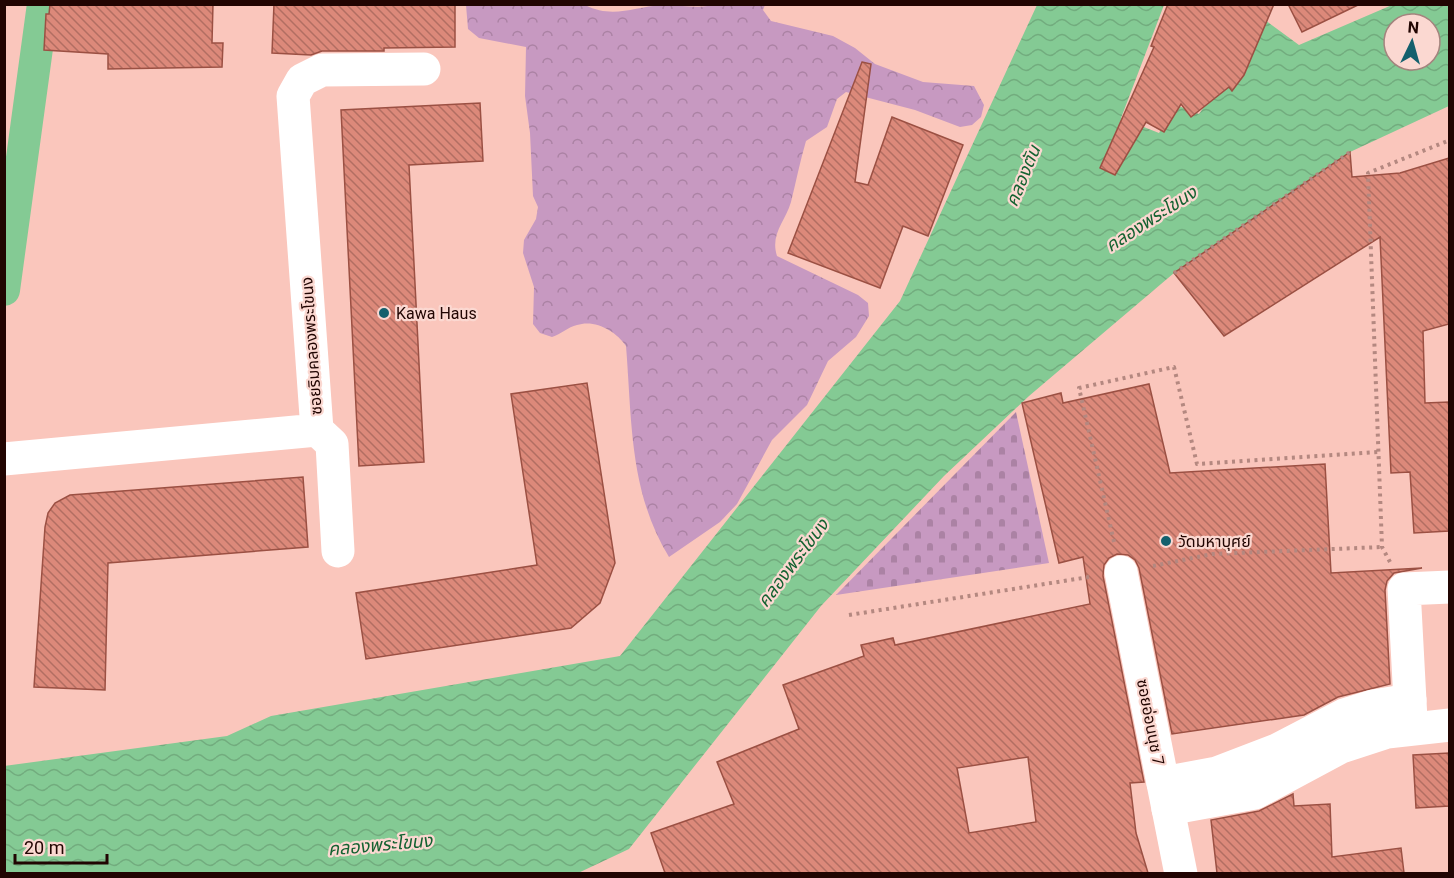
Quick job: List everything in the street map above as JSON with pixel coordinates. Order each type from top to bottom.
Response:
[{"type":"street","name":"ซอยริมคลองพระโขนง","points":[[7,458],[317,430],[293,96],[302,80],[322,70],[424,69]]},
{"type":"street","points":[[317,430],[332,444],[338,551]]},
{"type":"street","name":"ซอยอ่อนนุช 7","points":[[1121,572],[1181,873]]},
{"type":"street","points":[[1411,714],[1404,590],[1449,586]]},
{"type":"street","points":[[1166,796],[1255,793],[1341,747],[1411,714],[1449,725]]},
{"type":"path","points":[[1404,590],[1382,547],[1368,174],[1449,140]]},
{"type":"path","points":[[1174,273],[1350,152]]},
{"type":"path","points":[[1121,572],[1078,388],[1174,367],[1197,464],[1379,452]]},
{"type":"path","points":[[849,615],[1121,572],[1212,554],[1382,547]]},
{"type":"green space","points":[[717,4],[765,5],[763,10],[771,21],[833,36],[855,48],[875,64],[923,82],[974,86],[984,105],[981,117],[972,125],[960,127],[915,110],[846,92],[837,99],[827,127],[806,141],[791,202],[775,241],[777,256],[858,295],[868,303],[869,316],[856,337],[828,361],[807,405],[772,440],[737,504],[720,522],[669,557],[646,507],[639,481],[632,428],[626,346],[611,331],[598,325],[577,325],[552,337],[540,333],[533,324],[534,287],[523,253],[524,240],[536,219],[538,207],[533,196],[530,133],[525,96],[526,47],[479,38],[468,29],[466,5],[585,5],[614,12],[662,5],[696,7]]},
{"type":"green space","points":[[1016,412],[1049,563],[836,595]]},
{"type":"water","points":[[1037,5],[1164,5],[1121,118],[1159,133],[1176,105],[1199,114],[1265,20],[1299,45],[1392,5],[1449,5],[1449,106],[1350,152],[1174,273],[1029,396],[944,476],[821,606],[629,849],[576,874],[5,873],[4,766],[227,736],[271,716],[620,656],[900,301]]},
{"type":"building","points":[[50,4],[213,4],[212,43],[223,43],[222,67],[108,69],[108,54],[44,50],[46,14],[49,14]]},
{"type":"building","points":[[274,4],[455,4],[455,47],[384,48],[384,51],[322,51],[311,55],[272,53]]},
{"type":"building","points":[[1168,4],[1274,4],[1244,75],[1232,91],[1229,87],[1191,117],[1181,104],[1164,132],[1146,122],[1115,175],[1100,168],[1154,47],[1151,46]]},
{"type":"building","points":[[1288,4],[1360,4],[1302,32]]},
{"type":"building","points":[[862,62],[871,64],[855,182],[868,185],[892,117],[963,145],[928,236],[903,226],[880,288],[788,253]]},
{"type":"building","name":"Kawa Haus","points":[[480,103],[483,161],[409,165],[424,462],[359,466],[341,110]]},
{"type":"building","points":[[1350,152],[1352,177],[1400,173],[1449,158],[1449,324],[1423,331],[1425,403],[1449,402],[1449,531],[1414,533],[1410,472],[1391,473],[1380,237],[1224,336],[1174,273]]},
{"type":"building","points":[[587,383],[615,563],[600,603],[571,628],[366,659],[356,593],[537,565],[511,394]]},
{"type":"building","points":[[1149,384],[1170,473],[1325,464],[1331,573],[1422,568],[1394,573],[1387,581],[1385,590],[1390,684],[1338,697],[1304,715],[1172,734],[1139,568],[1135,560],[1128,555],[1117,554],[1109,558],[1104,565],[1103,576],[1144,782],[1130,783],[1136,833],[1148,873],[665,873],[651,833],[734,804],[717,762],[799,729],[783,685],[864,656],[861,645],[893,638],[895,645],[1090,604],[1083,557],[1059,563],[1022,403],[1061,393],[1063,403]],"holes":[[[1028,757],[1036,822],[969,833],[957,768]]]},
{"type":"building","points":[[303,477],[308,547],[108,563],[105,690],[34,687],[45,527],[48,513],[55,503],[70,495]]},
{"type":"building","points":[[1449,753],[1449,806],[1416,808],[1413,755]]},
{"type":"building","points":[[1293,794],[1294,806],[1330,804],[1332,857],[1401,848],[1404,873],[1217,873],[1211,820],[1259,811]]},
{"type":"waterway","points":[[4,290],[43,4]]},
{"type":"place","name":"Kawa Haus","points":[[384,313]]},
{"type":"place","name":"วัดมหาบุศย์","points":[[1166,541]]},
{"type":"water label","name":"คลองตัน","points":[[1023,176]]},
{"type":"water label","name":"คลองพระโขนง","points":[[1151,219]]},
{"type":"water label","name":"คลองพระโขนง","points":[[793,563]]},
{"type":"water label","name":"คลองพระโขนง","points":[[380,845]]}]
